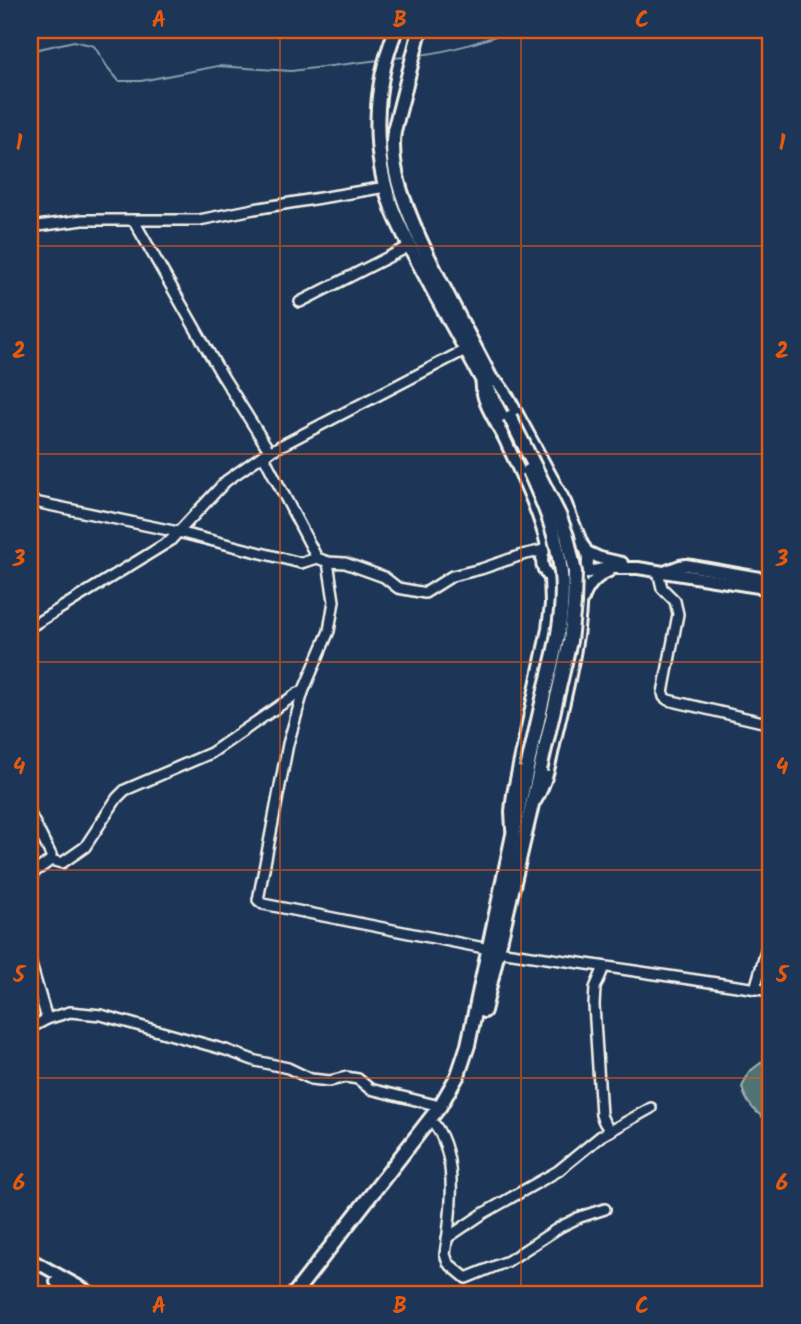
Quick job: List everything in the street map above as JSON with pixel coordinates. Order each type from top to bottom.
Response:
[{"type":"highway","points":[[394,33],[382,75],[378,108],[378,137],[386,187],[410,246],[466,350],[486,378]]},
{"type":"highway","points":[[304,1294],[435,1125],[454,1098],[468,1069],[475,1047],[494,950],[513,832],[533,769],[561,616],[562,575],[550,520],[507,419],[434,271],[398,181],[393,138],[418,36]]},
{"type":"highway","points":[[294,1294],[440,1106],[454,1084],[465,1055],[533,805],[533,769]]},
{"type":"main road","points":[[513,832],[513,794],[550,617],[551,592],[550,577],[543,565],[546,548],[534,507],[483,397],[486,378],[503,388],[515,408],[565,502],[584,548],[588,561],[582,575],[581,609]]},
{"type":"main road","points":[[546,548],[554,540],[564,537],[573,539],[600,558],[638,568],[771,589]]},
{"type":"main road","points":[[662,572],[686,565],[771,580]]},
{"type":"main road","points":[[550,577],[563,583],[573,582],[582,575],[608,568],[638,568]]},
{"type":"main road","points":[[533,805],[547,776],[586,591],[601,575],[621,568]]},
{"type":"main road","points":[[30,1259],[93,1294]]},
{"type":"main road","points":[[30,1267],[77,1294]]},
{"type":"street","points":[[30,227],[83,220],[199,220],[386,187]]},
{"type":"street","points":[[134,220],[267,454],[317,558]]},
{"type":"street","points":[[300,302],[410,246]]},
{"type":"street","points":[[30,627],[170,541],[226,481],[267,454],[466,350]]},
{"type":"street","points":[[30,501],[178,532],[301,563],[317,558],[345,563],[384,577],[397,588],[425,593],[452,576],[546,548]]},
{"type":"street","points":[[328,562],[334,601],[330,631],[303,692],[288,744],[259,902],[494,950],[771,991]]},
{"type":"street","points":[[662,572],[662,588],[674,601],[678,614],[664,697],[771,724]]},
{"type":"street","points":[[51,860],[62,863],[85,847],[124,790],[211,753],[303,692]]},
{"type":"street","points":[[30,814],[51,860]]},
{"type":"street","points":[[30,882],[33,873],[51,860]]},
{"type":"street","points":[[755,989],[771,933]]},
{"type":"street","points":[[30,961],[47,1019]]},
{"type":"street","points":[[604,967],[595,988],[594,1005],[601,1115],[610,1131]]},
{"type":"street","points":[[30,1028],[70,1012],[101,1015],[288,1068],[311,1080],[330,1081],[345,1077],[358,1079],[370,1088],[440,1106]]},
{"type":"street","points":[[447,1238],[484,1213],[558,1171],[595,1141],[651,1108]]},
{"type":"street","points":[[435,1125],[445,1140],[451,1190],[445,1254],[448,1263],[466,1278],[508,1261],[580,1217],[605,1209]]},
{"type":"green space","points":[[771,1055],[771,1122],[752,1108],[742,1087],[749,1072]]},
{"type":"waterway","points":[[420,55],[467,45],[513,30]]},
{"type":"waterway","points":[[30,51],[74,41],[94,46],[119,81],[141,81],[218,66],[291,71],[379,60]]},
{"type":"waterway","points":[[392,58],[407,57]]},
{"type":"waterway","points":[[30,1288],[35,1294]]},
{"type":"waterway","points":[[513,1294],[528,1294]]}]
